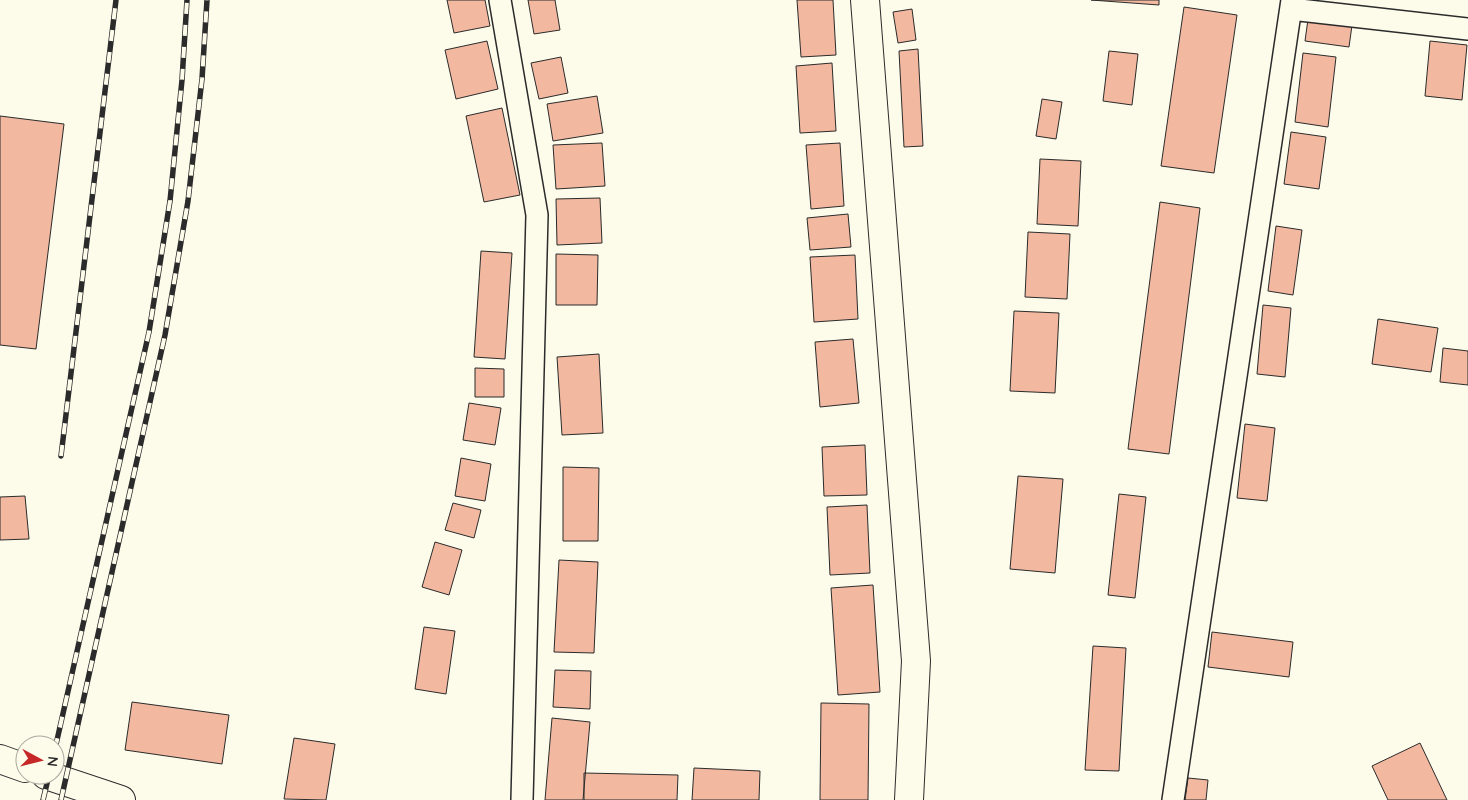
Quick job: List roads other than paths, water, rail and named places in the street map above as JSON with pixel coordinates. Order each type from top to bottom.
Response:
[{"type":"street","points":[[500,0],[537,215],[522,800]]},
{"type":"street","points":[[865,0],[916,660],[909,800]]},
{"type":"street","points":[[1173,800],[1292,4],[1468,29]]},
{"type":"street","points":[[0,759],[15,764]]},
{"type":"street","points":[[65,781],[121,800]]},
{"type":"railway","points":[[61,456],[116,0]]},
{"type":"railway","points":[[58,735],[149,332],[170,201],[182,80],[187,0]]},
{"type":"railway","points":[[61,800],[165,335],[188,201],[202,79],[207,0]]},
{"type":"railway","points":[[43,800],[47,785]]}]
